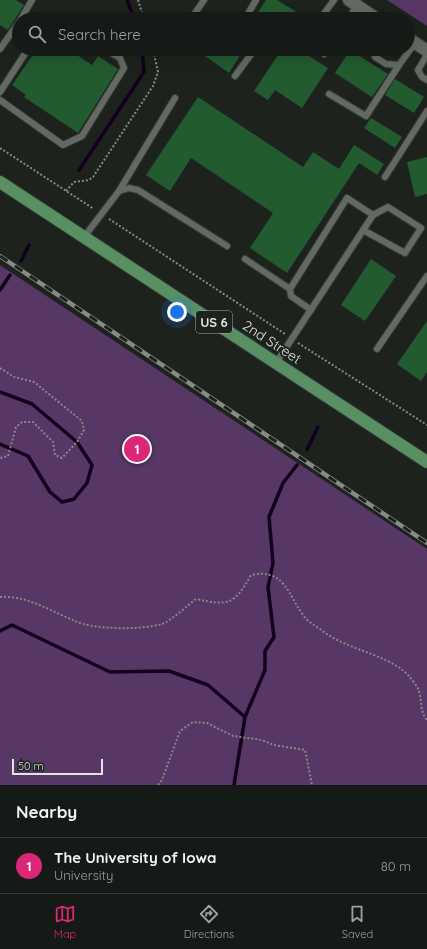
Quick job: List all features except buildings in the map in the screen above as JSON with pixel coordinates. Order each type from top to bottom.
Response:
[{"type":"main road","name":"2nd Street","points":[[0,182],[427,462]]},
{"type":"street","points":[[353,3],[364,12]]},
{"type":"street","points":[[415,43],[427,51]]},
{"type":"lane","points":[[25,12],[32,0]]},
{"type":"lane","points":[[196,12],[204,0]]},
{"type":"lane","points":[[249,12],[256,0]]},
{"type":"lane","points":[[325,12],[334,0]]},
{"type":"lane","points":[[0,49],[12,32]]},
{"type":"lane","points":[[427,55],[418,70],[422,77],[427,80]]},
{"type":"lane","points":[[0,92],[23,56]]},
{"type":"lane","points":[[0,100],[63,145],[82,136],[124,68],[120,58],[116,56]]},
{"type":"lane","points":[[235,76],[250,56]]},
{"type":"lane","points":[[329,94],[366,116],[404,56]]},
{"type":"lane","points":[[375,57],[386,64],[399,66]]},
{"type":"lane","points":[[84,237],[119,191],[175,98]]},
{"type":"lane","points":[[385,177],[427,112]]},
{"type":"lane","points":[[119,191],[129,188],[138,190],[227,246]]},
{"type":"lane","points":[[311,310],[291,296],[290,289],[346,198],[373,215]]},
{"type":"lane","points":[[276,363],[373,215],[388,207],[421,228],[405,253],[364,230]]},
{"type":"lane","points":[[245,259],[290,289]]},
{"type":"lane","points":[[377,349],[427,276]]},
{"type":"path","points":[[138,0],[142,12]]},
{"type":"path","points":[[66,191],[74,182],[89,180],[93,177],[153,86],[158,72],[155,56]]},
{"type":"path","points":[[0,148],[427,426]]},
{"type":"path","points":[[0,368],[14,377],[34,382],[82,421],[84,430],[77,442],[62,458],[55,455],[53,442],[33,422],[22,422],[16,427],[8,456],[0,458]]},
{"type":"path","points":[[0,597],[28,601],[76,622],[96,627],[121,628],[163,624],[196,599],[220,604],[237,597],[251,576],[263,573],[271,575],[284,584],[304,617],[322,631],[340,643],[393,665],[408,676],[419,691],[421,704],[427,720]]},
{"type":"path","points":[[158,785],[162,780],[180,731],[193,722],[208,723],[233,736],[305,750],[312,785]]},
{"type":"shaded area","points":[[387,0],[427,0],[427,26],[415,18],[415,12],[405,12]]},
{"type":"shaded area","points":[[0,265],[427,549],[427,785],[0,785]]},
{"type":"waterway","points":[[127,0],[131,12]]},
{"type":"waterway","points":[[79,170],[144,72],[143,56]]},
{"type":"waterway","points":[[21,261],[29,245]]},
{"type":"waterway","points":[[0,290],[10,275]]},
{"type":"waterway","points":[[0,392],[32,404],[77,442],[92,465],[87,483],[74,499],[62,502],[50,492],[28,456],[0,444]]},
{"type":"waterway","points":[[307,450],[318,427]]},
{"type":"waterway","points":[[245,717],[265,670],[265,651],[274,637],[268,587],[273,563],[269,517],[283,483],[297,465]]},
{"type":"waterway","points":[[0,631],[12,625],[110,672],[169,671],[208,685],[245,717],[234,785]]},
{"type":"railway","points":[[0,256],[427,543]]},
{"type":"place","name":"The University of Iowa","points":[[137,449]]}]
